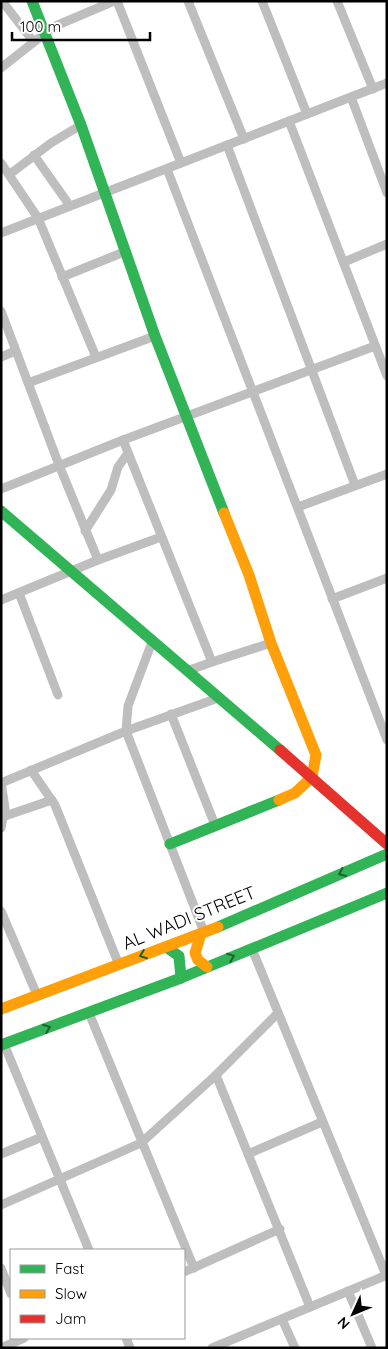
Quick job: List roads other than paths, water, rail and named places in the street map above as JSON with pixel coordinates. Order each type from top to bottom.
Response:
[{"type":"street","points":[[2,1],[33,41]]},
{"type":"street","points":[[32,1],[81,125],[155,336],[249,575],[271,643],[316,755],[312,777],[302,788],[286,797],[170,844]]},
{"type":"street","points":[[1,68],[44,32],[60,23],[116,1],[181,163]]},
{"type":"street","points":[[188,1],[244,139]]},
{"type":"street","points":[[262,1],[306,114]]},
{"type":"street","points":[[337,1],[373,89]]},
{"type":"street","points":[[1,233],[387,83]]},
{"type":"street","points":[[351,97],[387,193]]},
{"type":"street","points":[[289,121],[387,376]]},
{"type":"street","points":[[10,174],[34,155],[81,125]]},
{"type":"street","points":[[227,145],[355,485]]},
{"type":"street","points":[[34,155],[70,206]]},
{"type":"street","points":[[1,163],[38,218],[96,357]]},
{"type":"street","points":[[167,168],[387,740]]},
{"type":"street","points":[[344,262],[387,244]]},
{"type":"street","points":[[62,277],[124,252]]},
{"type":"street","points":[[1,311],[59,465],[98,560]]},
{"type":"street","points":[[28,383],[155,336]]},
{"type":"street","points":[[1,489],[123,440],[375,346]]},
{"type":"street","points":[[1,357],[15,352]]},
{"type":"street","points":[[123,440],[212,662]]},
{"type":"street","points":[[85,531],[111,490],[118,467],[128,453]]},
{"type":"street","points":[[298,507],[387,474]]},
{"type":"street","points":[[1,511],[312,777],[387,844]]},
{"type":"street","points":[[1,600],[98,560],[161,537]]},
{"type":"street","points":[[332,599],[387,578]]},
{"type":"street","points":[[19,593],[58,696]]},
{"type":"street","points":[[152,642],[128,706],[126,731],[203,933],[194,949],[194,955],[198,962],[207,967]]},
{"type":"street","points":[[187,670],[271,643]]},
{"type":"street","points":[[1,828],[4,816],[1,782],[126,731],[218,698]]},
{"type":"street","points":[[171,714],[215,825]]},
{"type":"street","points":[[31,770],[52,800],[119,965]]},
{"type":"street","points":[[4,816],[52,800]]},
{"type":"street","name":"AL WADI STREET","points":[[1,1009],[203,933],[387,854]]},
{"type":"street","points":[[89,1249],[2,1045],[181,978],[387,893]]},
{"type":"street","points":[[1,911],[37,994]]},
{"type":"street","points":[[166,947],[179,956],[181,978]]},
{"type":"street","points":[[218,1347],[386,1275],[252,949]]},
{"type":"street","points":[[89,1012],[141,1143],[194,1268]]},
{"type":"street","points":[[1,1205],[59,1181],[141,1143],[216,1075],[278,1013]]},
{"type":"street","points":[[216,1075],[310,1306]]},
{"type":"street","points":[[248,1154],[322,1122]]},
{"type":"street","points":[[1,1154],[42,1137]]},
{"type":"street","points":[[185,1272],[280,1230]]},
{"type":"street","points":[[1,1268],[10,1291]]},
{"type":"street","points":[[348,1291],[372,1348]]},
{"type":"street","points":[[282,1319],[294,1348]]},
{"type":"street","points":[[1,1348],[22,1339]]}]
